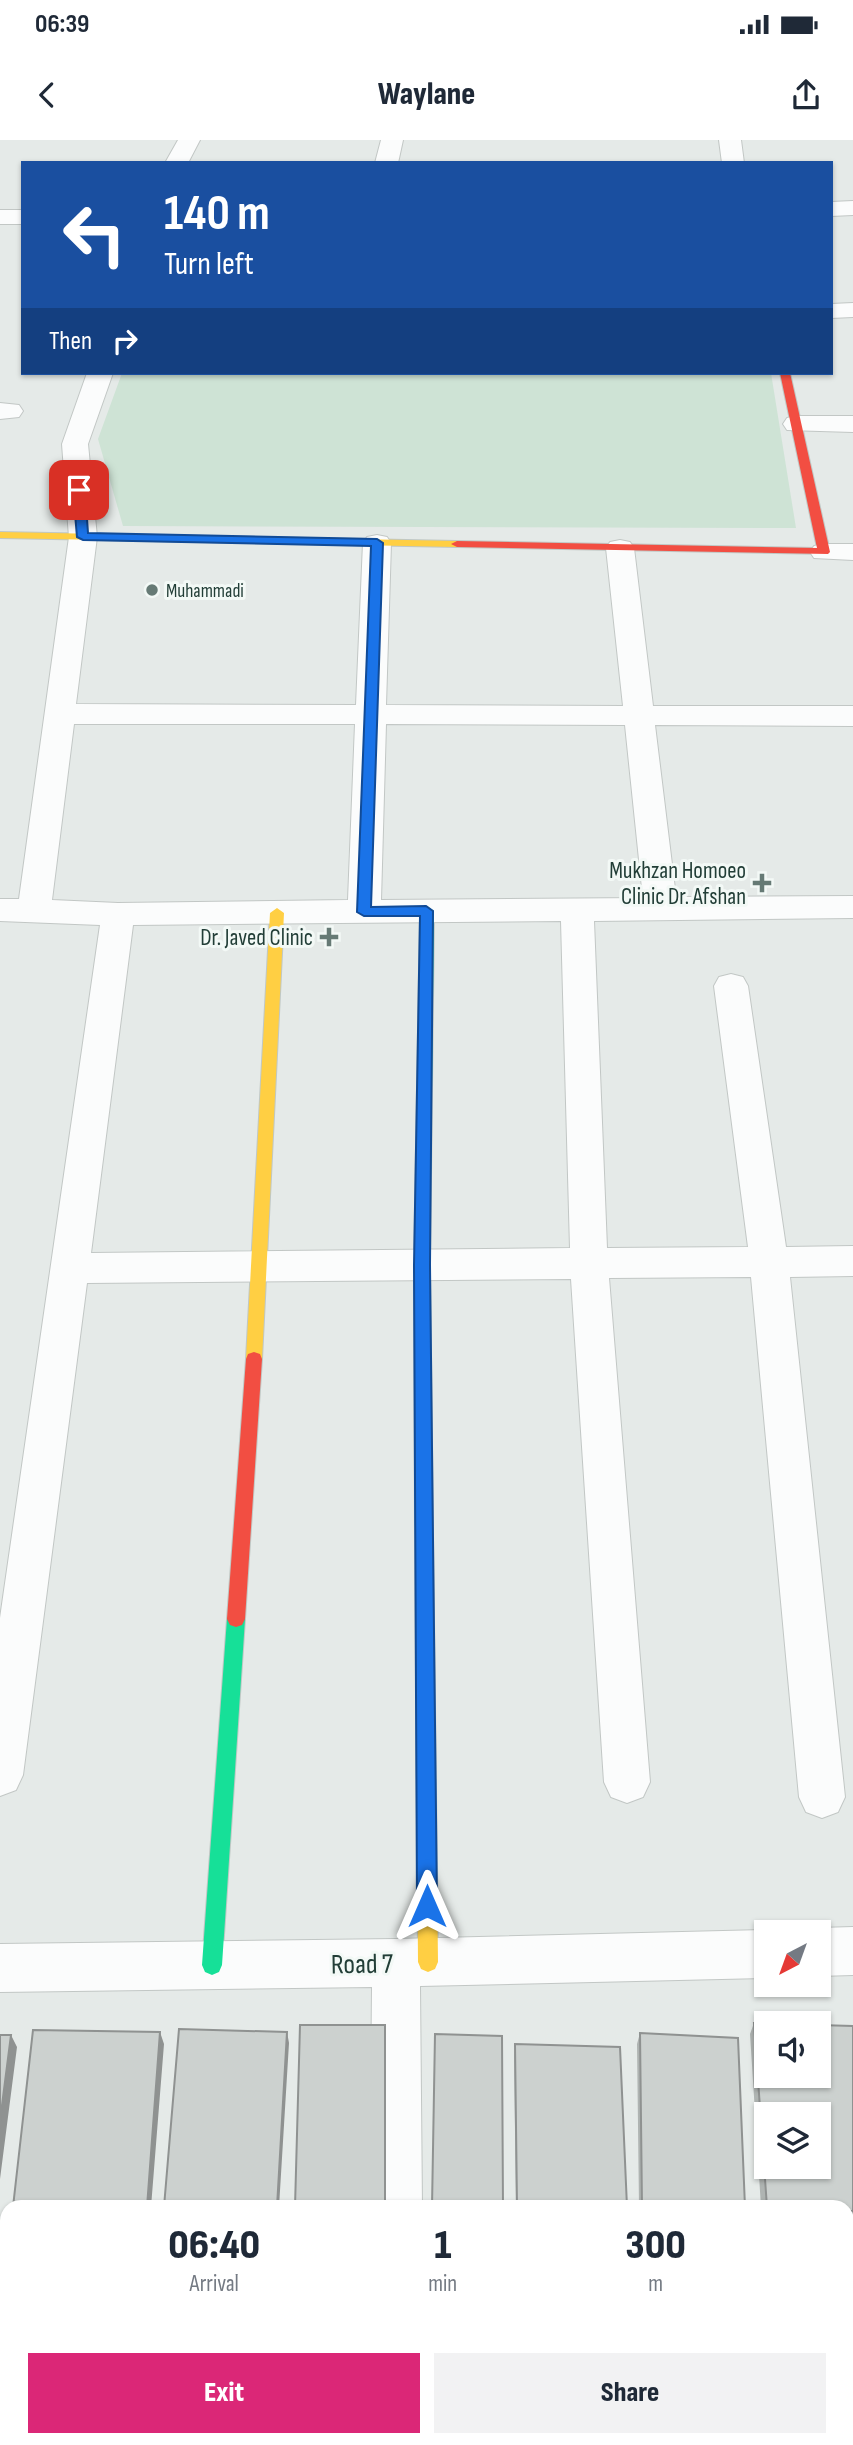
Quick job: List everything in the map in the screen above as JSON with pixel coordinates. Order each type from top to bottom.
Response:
[{"type":"street","points":[[177,161],[189,140]]},
{"type":"street","points":[[387,161],[392,140]]},
{"type":"street","points":[[730,140],[733,161]]},
{"type":"street","points":[[833,209],[853,208]]},
{"type":"street","points":[[0,217],[21,217]]},
{"type":"street","points":[[833,311],[853,310]]},
{"type":"street","points":[[34,911],[83,537],[75,444],[99,375]]},
{"type":"street","points":[[785,375],[824,552]]},
{"type":"street","points":[[796,424],[853,424]]},
{"type":"street","points":[[0,535],[853,552]]},
{"type":"street","points":[[364,912],[377,543]]},
{"type":"street","points":[[620,548],[661,909]]},
{"type":"street","points":[[60,714],[371,717],[853,716]]},
{"type":"street","points":[[0,910],[118,914],[853,907]]},
{"type":"street","points":[[577,909],[589,1263],[627,1782]]},
{"type":"street","points":[[396,2200],[412,1962],[426,911]]},
{"type":"street","points":[[212,1965],[260,1266],[277,913]]},
{"type":"street","points":[[0,1775],[118,914]]},
{"type":"street","points":[[731,986],[769,1261],[822,1797]]},
{"type":"street","points":[[70,1268],[853,1261]]},
{"type":"street","points":[[831,1952],[853,1951]]},
{"type":"street","name":"Road 7","points":[[0,1968],[754,1954]]},
{"type":"green space","points":[[121,375],[771,375],[796,528],[123,526],[98,439]]},
{"type":"building","points":[[300,2025],[385,2025],[385,2200],[295,2200]]},
{"type":"building","points":[[831,2025],[853,2026],[853,2200],[767,2200],[765,2179],[831,2179],[831,2102],[760,2102],[759,2088],[831,2088]]},
{"type":"building","points":[[179,2029],[287,2032],[277,2200],[165,2200]]},
{"type":"building","points":[[33,2030],[160,2032],[148,2200],[14,2200]]},
{"type":"building","points":[[640,2033],[738,2038],[745,2200],[642,2200]]},
{"type":"building","points":[[435,2034],[502,2036],[503,2200],[432,2200]]},
{"type":"building","points":[[0,2035],[11,2035],[0,2121]]},
{"type":"building","points":[[515,2044],[620,2047],[627,2200],[517,2200]]},
{"type":"traffic: fast","points":[[424,1535],[422,1265],[427,911]]},
{"type":"traffic: fast","points":[[212,1965],[236,1619]]},
{"type":"traffic: slow","points":[[0,535],[457,544]]},
{"type":"traffic: slow","points":[[254,1359],[277,913]]},
{"type":"traffic: slow","points":[[424,1535],[428,1962]]},
{"type":"traffic: jam","points":[[457,544],[824,552],[785,375]]},
{"type":"traffic: jam","points":[[236,1619],[254,1359]]},
{"type":"place","name":"Muhammadi","points":[[152,590]]},
{"type":"place","name":"Mukhzan Homoeo Clinic Dr. Afshan","points":[[762,883]]},
{"type":"place","name":"Dr. Javed Clinic","points":[[329,937]]},
{"type":"route","points":[[79,490],[83,537],[377,543],[364,912],[426,911],[422,1265],[427,1906]]}]
